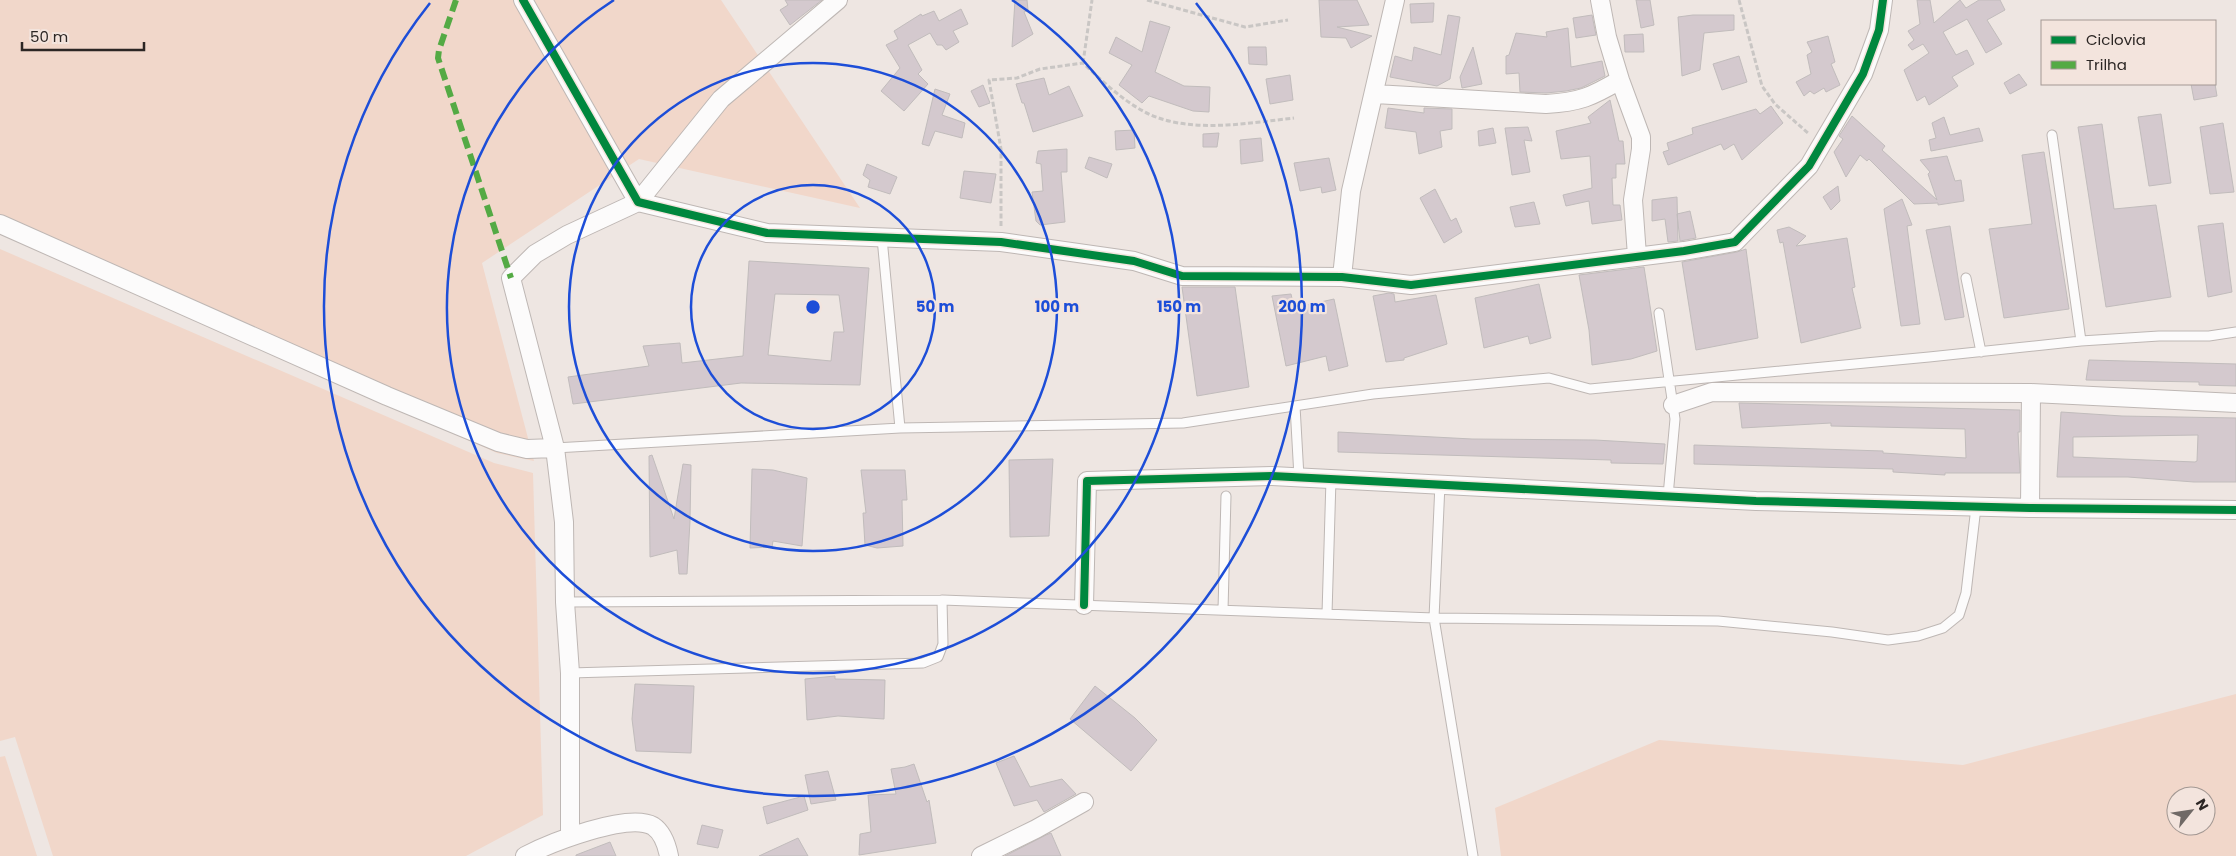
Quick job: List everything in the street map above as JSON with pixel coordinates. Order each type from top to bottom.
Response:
[{"type":"street","points":[[523,0],[638,202],[768,234],[1001,242],[1134,261],[1182,276],[1342,277],[1411,285],[1684,251],[1735,242],[1809,166],[1863,74],[1879,30],[1883,0]]},
{"type":"street","points":[[570,836],[570,673],[565,602],[564,522],[555,448],[511,278],[535,254],[567,235],[638,202],[720,99],[838,0]]},
{"type":"street","points":[[1342,277],[1351,191],[1375,94],[1395,0]]},
{"type":"street","points":[[1600,0],[1607,37],[1620,80],[1641,137],[1641,149],[1633,200],[1634,236],[1637,256]]},
{"type":"street","points":[[1375,94],[1546,104],[1572,102],[1590,97],[1620,80]]},
{"type":"street","points":[[0,224],[386,396],[498,442],[527,449],[555,448]]},
{"type":"street","points":[[1673,405],[1712,392],[2031,393],[2236,403]]},
{"type":"street","points":[[2030,508],[2031,393]]},
{"type":"street","points":[[1084,605],[1087,481],[1272,476],[1756,501],[1976,507],[2236,510]]},
{"type":"street","points":[[982,856],[1084,802]]},
{"type":"street","points":[[525,856],[545,845],[570,836],[623,823],[642,822],[654,827],[667,846],[669,856]]},
{"type":"lane","points":[[2052,135],[2081,340]]},
{"type":"lane","points":[[882,238],[900,428]]},
{"type":"lane","points":[[1966,278],[1980,352]]},
{"type":"lane","points":[[1658,313],[1674,419],[1668,496]]},
{"type":"lane","points":[[555,448],[900,428],[1183,423],[1373,394],[1549,378],[1590,389],[1980,352],[2081,340],[2160,336],[2209,336],[2236,332]]},
{"type":"lane","points":[[1295,406],[1299,477]]},
{"type":"lane","points":[[1327,614],[1331,479]]},
{"type":"lane","points":[[1440,484],[1434,618],[1473,856]]},
{"type":"lane","points":[[1223,610],[1226,496]]},
{"type":"lane","points":[[565,602],[942,600],[1434,618],[1718,621],[1832,632],[1888,640],[1918,636],[1943,628],[1959,615],[1966,593],[1976,507]]},
{"type":"lane","points":[[570,673],[923,663],[938,657],[943,644],[942,600]]},
{"type":"path","points":[[1083,63],[1092,0]]},
{"type":"path","points":[[1147,0],[1245,27],[1288,20]]},
{"type":"path","points":[[1739,0],[1762,86],[1775,104],[1822,144]]},
{"type":"path","points":[[1001,242],[1001,149],[989,80],[1017,78],[1040,69],[1083,63],[1144,112],[1172,121],[1197,126],[1294,118]]},
{"type":"shaded area","points":[[0,0],[721,0],[860,208],[639,159],[482,263],[534,461],[497,453],[0,233]]},
{"type":"shaded area","points":[[0,249],[494,463],[533,473],[543,815],[466,856],[53,856],[15,737],[0,741]]},
{"type":"shaded area","points":[[2236,694],[2236,856],[1501,856],[1495,808],[1659,740],[1963,765]]},
{"type":"shaded area","points":[[5,756],[37,856],[0,856],[0,757]]},
{"type":"building","points":[[785,0],[822,0],[790,25],[780,10],[788,5]]},
{"type":"building","points":[[1015,0],[1027,0],[1028,10],[1024,12],[1033,34],[1012,47]]},
{"type":"building","points":[[1319,0],[1357,0],[1369,25],[1337,27],[1372,36],[1351,48],[1346,38],[1321,37]]},
{"type":"building","points":[[1636,0],[1650,0],[1654,25],[1641,28]]},
{"type":"building","points":[[1917,0],[1930,0],[1934,23],[1960,0],[1966,8],[1979,0],[2000,0],[2005,10],[1987,20],[2002,44],[1986,53],[1967,19],[1943,32],[1956,55],[1967,50],[1974,64],[1952,77],[1958,86],[1929,105],[1925,96],[1917,101],[1904,70],[1929,53],[1923,44],[1912,50],[1908,45],[1914,40],[1908,31],[1920,24]]},
{"type":"building","points":[[1434,3],[1433,22],[1411,23],[1410,4]]},
{"type":"building","points":[[961,9],[968,24],[953,31],[959,42],[946,50],[942,45],[937,45],[930,33],[908,45],[922,70],[918,74],[928,84],[904,111],[881,91],[900,68],[886,45],[898,39],[894,31],[921,14],[922,16],[934,11],[939,21]]},
{"type":"building","points":[[1448,15],[1460,17],[1450,79],[1437,86],[1390,77],[1395,56],[1412,61],[1414,47],[1441,55]]},
{"type":"building","points":[[1592,15],[1596,35],[1576,38],[1573,18]]},
{"type":"building","points":[[1734,15],[1734,30],[1704,33],[1700,70],[1682,76],[1678,17]]},
{"type":"building","points":[[1150,21],[1170,27],[1155,72],[1184,86],[1210,87],[1209,112],[1193,111],[1149,96],[1142,103],[1119,85],[1132,65],[1109,53],[1116,37],[1142,52]]},
{"type":"building","points":[[1568,28],[1571,67],[1602,61],[1605,76],[1581,88],[1566,91],[1546,93],[1520,92],[1519,73],[1506,74],[1506,56],[1509,55],[1516,33],[1547,37],[1546,32]]},
{"type":"building","points":[[1643,34],[1644,52],[1625,52],[1624,35]]},
{"type":"building","points":[[1828,36],[1835,62],[1831,64],[1840,85],[1826,92],[1824,88],[1814,94],[1810,91],[1804,96],[1796,82],[1811,74],[1807,55],[1812,52],[1807,42]]},
{"type":"building","points":[[1248,47],[1266,47],[1267,65],[1249,64]]},
{"type":"building","points":[[1473,47],[1482,84],[1462,88],[1460,77]]},
{"type":"building","points":[[1739,56],[1747,82],[1722,90],[1713,64]]},
{"type":"building","points":[[2019,74],[2027,85],[2010,94],[2004,83]]},
{"type":"building","points":[[1290,75],[1293,100],[1270,104],[1266,79]]},
{"type":"building","points":[[1044,78],[1049,95],[1069,86],[1083,116],[1033,132],[1016,84]]},
{"type":"building","points":[[983,85],[990,103],[979,107],[971,91]]},
{"type":"building","points":[[2191,85],[2215,85],[2217,96],[2194,100]]},
{"type":"building","points":[[935,89],[950,94],[942,115],[965,123],[962,138],[935,131],[929,146],[922,144]]},
{"type":"building","points":[[1610,100],[1619,141],[1623,141],[1625,164],[1616,164],[1616,178],[1612,178],[1613,205],[1620,205],[1622,220],[1592,224],[1589,201],[1566,206],[1563,195],[1592,188],[1590,156],[1561,159],[1556,131],[1591,123],[1588,117]]},
{"type":"building","points":[[1771,106],[1783,123],[1742,160],[1734,144],[1724,150],[1721,144],[1668,165],[1663,152],[1669,150],[1667,143],[1693,134],[1692,128],[1756,109],[1760,114]]},
{"type":"building","points":[[1388,108],[1424,113],[1424,108],[1452,109],[1452,129],[1440,131],[1442,147],[1419,154],[1416,132],[1385,128]]},
{"type":"building","points":[[2161,114],[2171,183],[2149,186],[2138,117]]},
{"type":"building","points":[[1852,116],[1885,146],[1882,150],[1937,200],[1928,174],[1930,172],[1920,160],[1947,156],[1955,181],[1961,180],[1964,201],[1938,205],[1938,203],[1914,204],[1869,159],[1867,161],[1860,155],[1846,177],[1834,152],[1843,139],[1839,136]]},
{"type":"building","points":[[1944,117],[1950,135],[1979,128],[1983,141],[1931,151],[1929,140],[1936,138],[1932,123]]},
{"type":"building","points":[[2223,123],[2234,192],[2210,194],[2200,127]]},
{"type":"building","points":[[2102,124],[2114,209],[2156,205],[2171,297],[2106,307],[2078,127]]},
{"type":"building","points":[[1528,127],[1532,141],[1524,140],[1530,172],[1512,175],[1505,128]]},
{"type":"building","points":[[1493,128],[1496,143],[1479,146],[1478,131]]},
{"type":"building","points":[[1134,130],[1135,148],[1116,150],[1115,131]]},
{"type":"building","points":[[1219,133],[1217,147],[1203,147],[1203,134]]},
{"type":"building","points":[[1261,138],[1263,161],[1241,164],[1240,140]]},
{"type":"building","points":[[1067,149],[1067,172],[1061,172],[1065,222],[1040,225],[1036,221],[1032,192],[1043,191],[1041,164],[1036,163],[1038,151]]},
{"type":"building","points":[[2044,152],[2069,309],[2004,318],[1989,229],[2032,224],[2022,155]]},
{"type":"building","points":[[1089,157],[1112,164],[1107,178],[1085,168]]},
{"type":"building","points":[[1329,158],[1336,190],[1322,193],[1321,187],[1300,191],[1294,163]]},
{"type":"building","points":[[867,164],[897,177],[890,194],[868,187],[870,180],[863,175]]},
{"type":"building","points":[[964,171],[996,174],[991,203],[960,198]]},
{"type":"building","points":[[1838,186],[1840,201],[1831,210],[1823,197]]},
{"type":"building","points":[[1435,189],[1451,221],[1456,218],[1462,232],[1444,243],[1420,198]]},
{"type":"building","points":[[1677,197],[1678,241],[1668,242],[1665,219],[1652,221],[1652,200]]},
{"type":"building","points":[[1902,199],[1912,225],[1907,226],[1920,324],[1901,326],[1884,209]]},
{"type":"building","points":[[1534,202],[1540,224],[1515,227],[1510,207]]},
{"type":"building","points":[[1690,211],[1696,238],[1680,241],[1677,214]]},
{"type":"building","points":[[2223,223],[2232,292],[2208,297],[2198,226]]},
{"type":"building","points":[[1950,226],[1964,317],[1945,320],[1926,230]]},
{"type":"building","points":[[1789,227],[1806,236],[1796,246],[1847,238],[1855,287],[1852,288],[1861,328],[1801,343],[1783,242],[1780,243],[1777,230]]},
{"type":"building","points":[[1746,249],[1758,338],[1696,350],[1682,262]]},
{"type":"building","points":[[749,261],[869,268],[860,385],[741,383],[573,404],[568,377],[649,366],[643,346],[680,343],[682,363],[743,356]],"holes":[[[775,294],[839,295],[844,332],[834,332],[831,361],[768,355]]]},
{"type":"building","points":[[1644,267],[1657,351],[1631,359],[1592,365],[1589,330],[1579,275]]},
{"type":"building","points":[[1539,284],[1551,338],[1530,344],[1528,336],[1484,348],[1475,298]]},
{"type":"building","points":[[1182,287],[1235,287],[1249,387],[1197,396]]},
{"type":"building","points":[[1291,294],[1294,308],[1334,299],[1348,366],[1329,371],[1326,356],[1286,366],[1272,296]]},
{"type":"building","points":[[1394,294],[1395,302],[1436,295],[1447,344],[1404,358],[1404,360],[1386,362],[1373,296]]},
{"type":"building","points":[[2089,360],[2236,364],[2236,386],[2199,385],[2199,382],[2086,380]]},
{"type":"building","points":[[1739,403],[2020,410],[2020,432],[2018,432],[2020,473],[1945,473],[1945,475],[1893,472],[1893,469],[1694,464],[1694,445],[1883,451],[1883,453],[1966,458],[1965,429],[1831,426],[1831,423],[1742,428]]},
{"type":"building","points":[[2061,412],[2122,416],[2236,418],[2236,482],[2194,482],[2128,477],[2057,477]],"holes":[[[2198,435],[2197,461],[2073,457],[2073,437]]]},
{"type":"building","points":[[1338,432],[1472,439],[1595,440],[1665,444],[1663,464],[1611,463],[1611,460],[1338,452]]},
{"type":"building","points":[[652,455],[674,519],[683,464],[691,465],[687,574],[679,574],[677,550],[650,557],[649,456]]},
{"type":"building","points":[[1053,459],[1049,536],[1010,537],[1009,460]]},
{"type":"building","points":[[752,469],[773,470],[807,478],[802,546],[773,541],[772,547],[750,548]]},
{"type":"building","points":[[861,470],[905,470],[907,500],[902,500],[903,546],[877,548],[865,545],[863,513],[866,513]]},
{"type":"building","points":[[835,676],[835,679],[885,680],[884,719],[838,716],[807,720],[805,679]]},
{"type":"building","points":[[635,684],[694,686],[691,753],[636,751],[632,719]]},
{"type":"building","points":[[1095,686],[1135,718],[1157,740],[1131,771],[1070,719]]},
{"type":"building","points":[[1014,756],[1030,787],[1062,779],[1076,794],[1044,812],[1037,800],[1014,806],[996,763]]},
{"type":"building","points":[[914,764],[927,802],[929,800],[936,843],[859,855],[860,834],[871,832],[868,795],[896,794],[891,769]]},
{"type":"building","points":[[828,771],[836,800],[811,804],[805,775]]},
{"type":"building","points":[[804,796],[808,810],[767,824],[763,807]]},
{"type":"building","points":[[702,825],[723,830],[718,848],[697,844]]},
{"type":"building","points":[[1051,833],[1061,856],[1005,856],[1046,835]]},
{"type":"building","points":[[798,838],[808,856],[759,856]]},
{"type":"building","points":[[610,842],[616,856],[576,856],[576,855]]},
{"type":"marked path","points":[[456,0],[438,58],[511,278]]},
{"type":"cycle path","points":[[523,0],[638,202],[767,233],[1001,242],[1134,261],[1182,276],[1342,277],[1411,285],[1684,251],[1735,242],[1809,166],[1863,74],[1879,30],[1883,0]]},
{"type":"cycle path","points":[[1084,605],[1087,481],[1272,476],[1756,501],[2030,508],[2236,510]]}]
